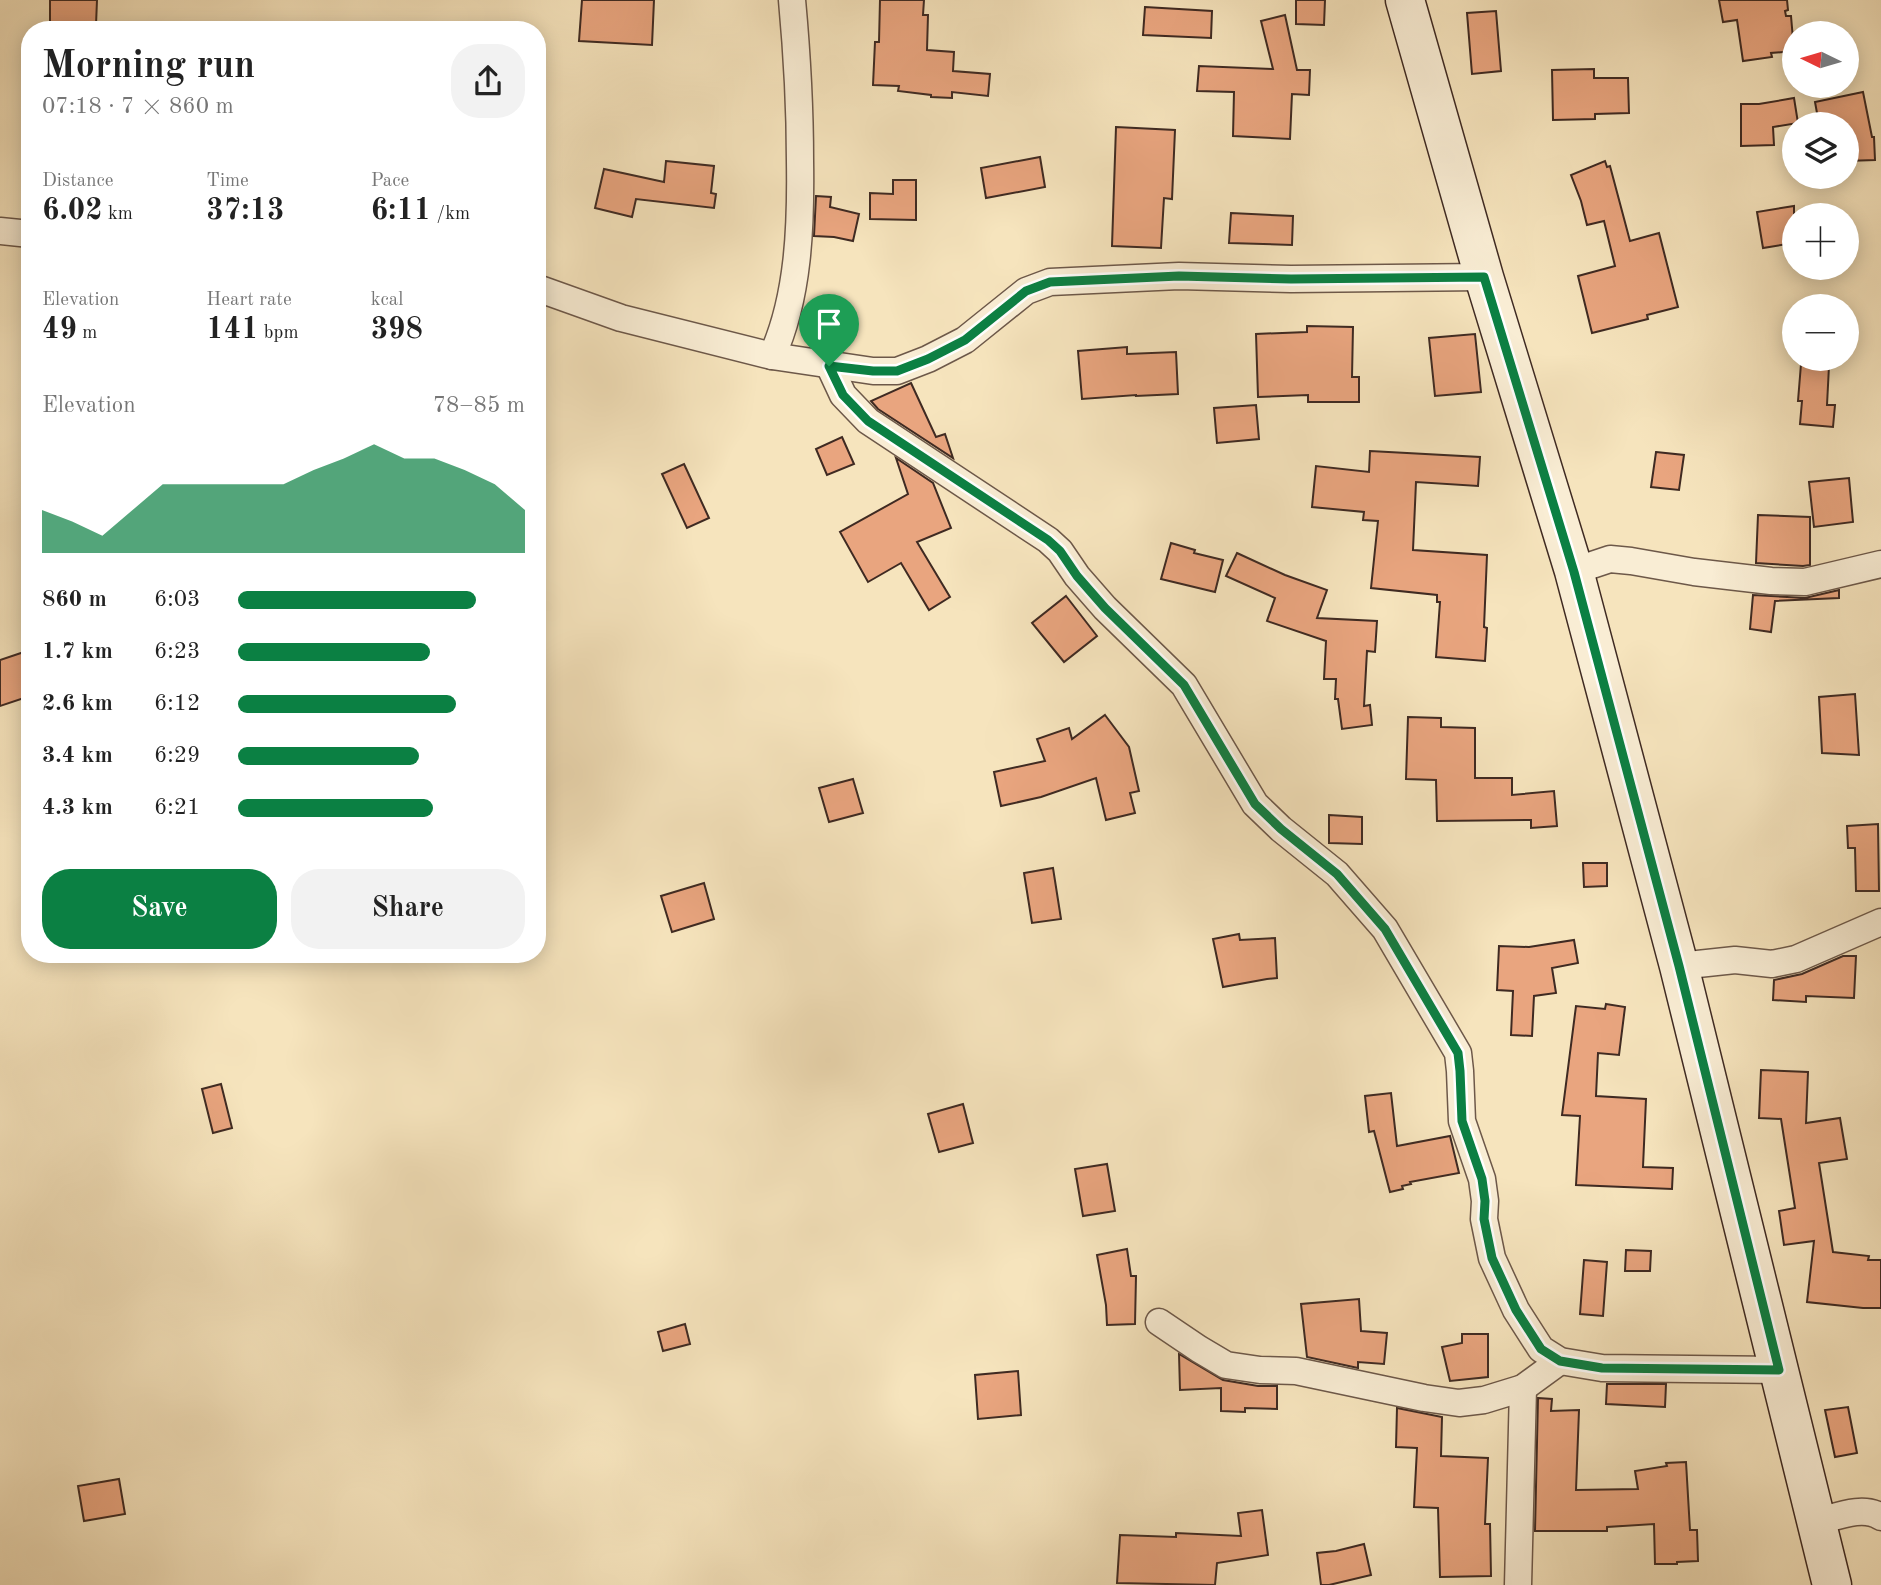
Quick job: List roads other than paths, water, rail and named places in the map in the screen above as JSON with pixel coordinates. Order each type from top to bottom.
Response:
[{"type":"street","points":[[772,356],[781,337],[796,269],[800,200],[800,106],[792,0]]},
{"type":"street","points":[[1405,0],[1484,277],[1574,572],[1679,966],[1832,1585]]},
{"type":"street","points":[[0,231],[21,233]]},
{"type":"street","points":[[546,291],[621,318],[772,356],[829,366],[897,371],[965,340],[1026,291],[1050,282],[1179,276],[1291,279],[1484,277]]},
{"type":"street","points":[[829,366],[843,395],[868,421],[1019,520],[1060,551],[1077,576],[1105,608],[1184,685],[1255,804],[1281,829],[1337,874],[1385,929],[1458,1053],[1462,1121],[1482,1179],[1484,1219],[1492,1258],[1528,1330],[1541,1349],[1560,1361],[1602,1368],[1779,1370]]},
{"type":"street","points":[[848,401],[873,371]]},
{"type":"street","points":[[1574,572],[1610,559],[1694,572],[1805,582],[1881,564]]},
{"type":"street","points":[[1679,966],[1735,960],[1772,964],[1796,959],[1881,922]]},
{"type":"street","points":[[1159,1322],[1226,1365],[1296,1371],[1459,1403],[1484,1400],[1523,1388],[1560,1361]]},
{"type":"street","points":[[1518,1585],[1523,1388]]},
{"type":"street","points":[[1816,1522],[1865,1511],[1881,1517]]}]
